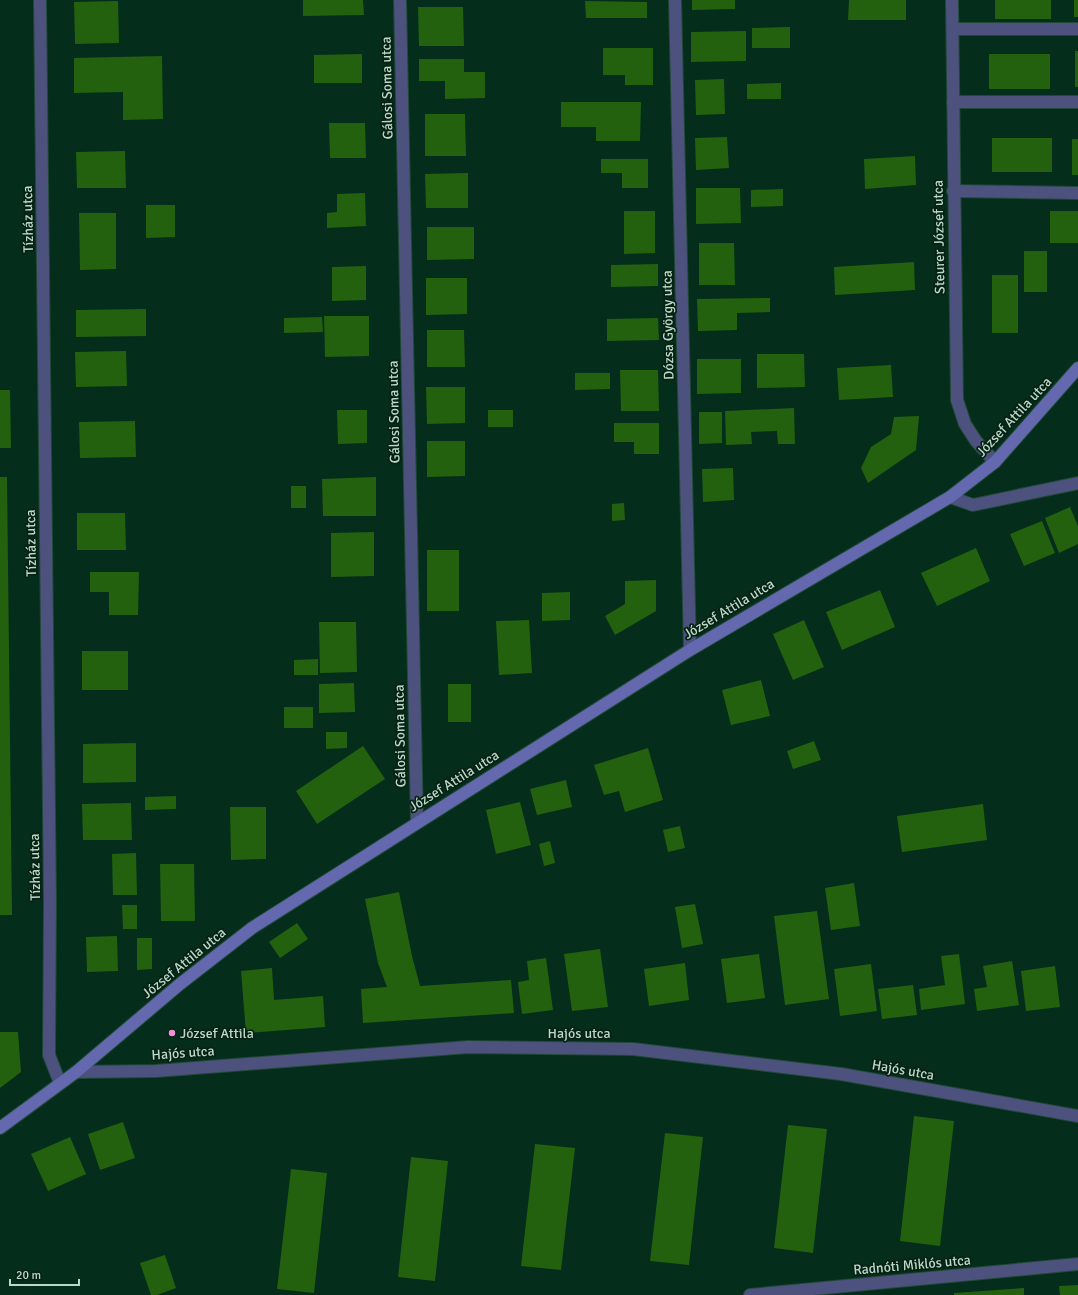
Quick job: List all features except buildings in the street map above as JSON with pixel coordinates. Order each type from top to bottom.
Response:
[{"type":"street","name":"Tízház utca","points":[[40,0],[50,885],[49,1055],[60,1083]]},
{"type":"street","name":"Gálosi Soma utca","points":[[400,0],[417,823]]},
{"type":"street","name":"Dózsa György utca","points":[[675,0],[690,650]]},
{"type":"street","name":"Steurer József utca","points":[[952,0],[953,191],[957,400],[965,424],[976,441],[995,462]]},
{"type":"street","points":[[953,28],[1078,29]]},
{"type":"street","points":[[953,102],[1078,102]]},
{"type":"street","points":[[953,191],[1078,193]]},
{"type":"street","name":"József Attila utca","points":[[0,1128],[76,1072],[180,984],[252,928],[690,650],[950,497],[995,462],[1078,368]]},
{"type":"street","points":[[950,497],[973,505],[1078,483]]},
{"type":"street","name":"Hajós utca","points":[[76,1072],[156,1071],[468,1047],[633,1049],[841,1074],[1078,1116]]},
{"type":"street","name":"Radnóti Miklós utca","points":[[750,1295],[1078,1264]]},
{"type":"place","name":"József Attila","points":[[172,1033]]}]
